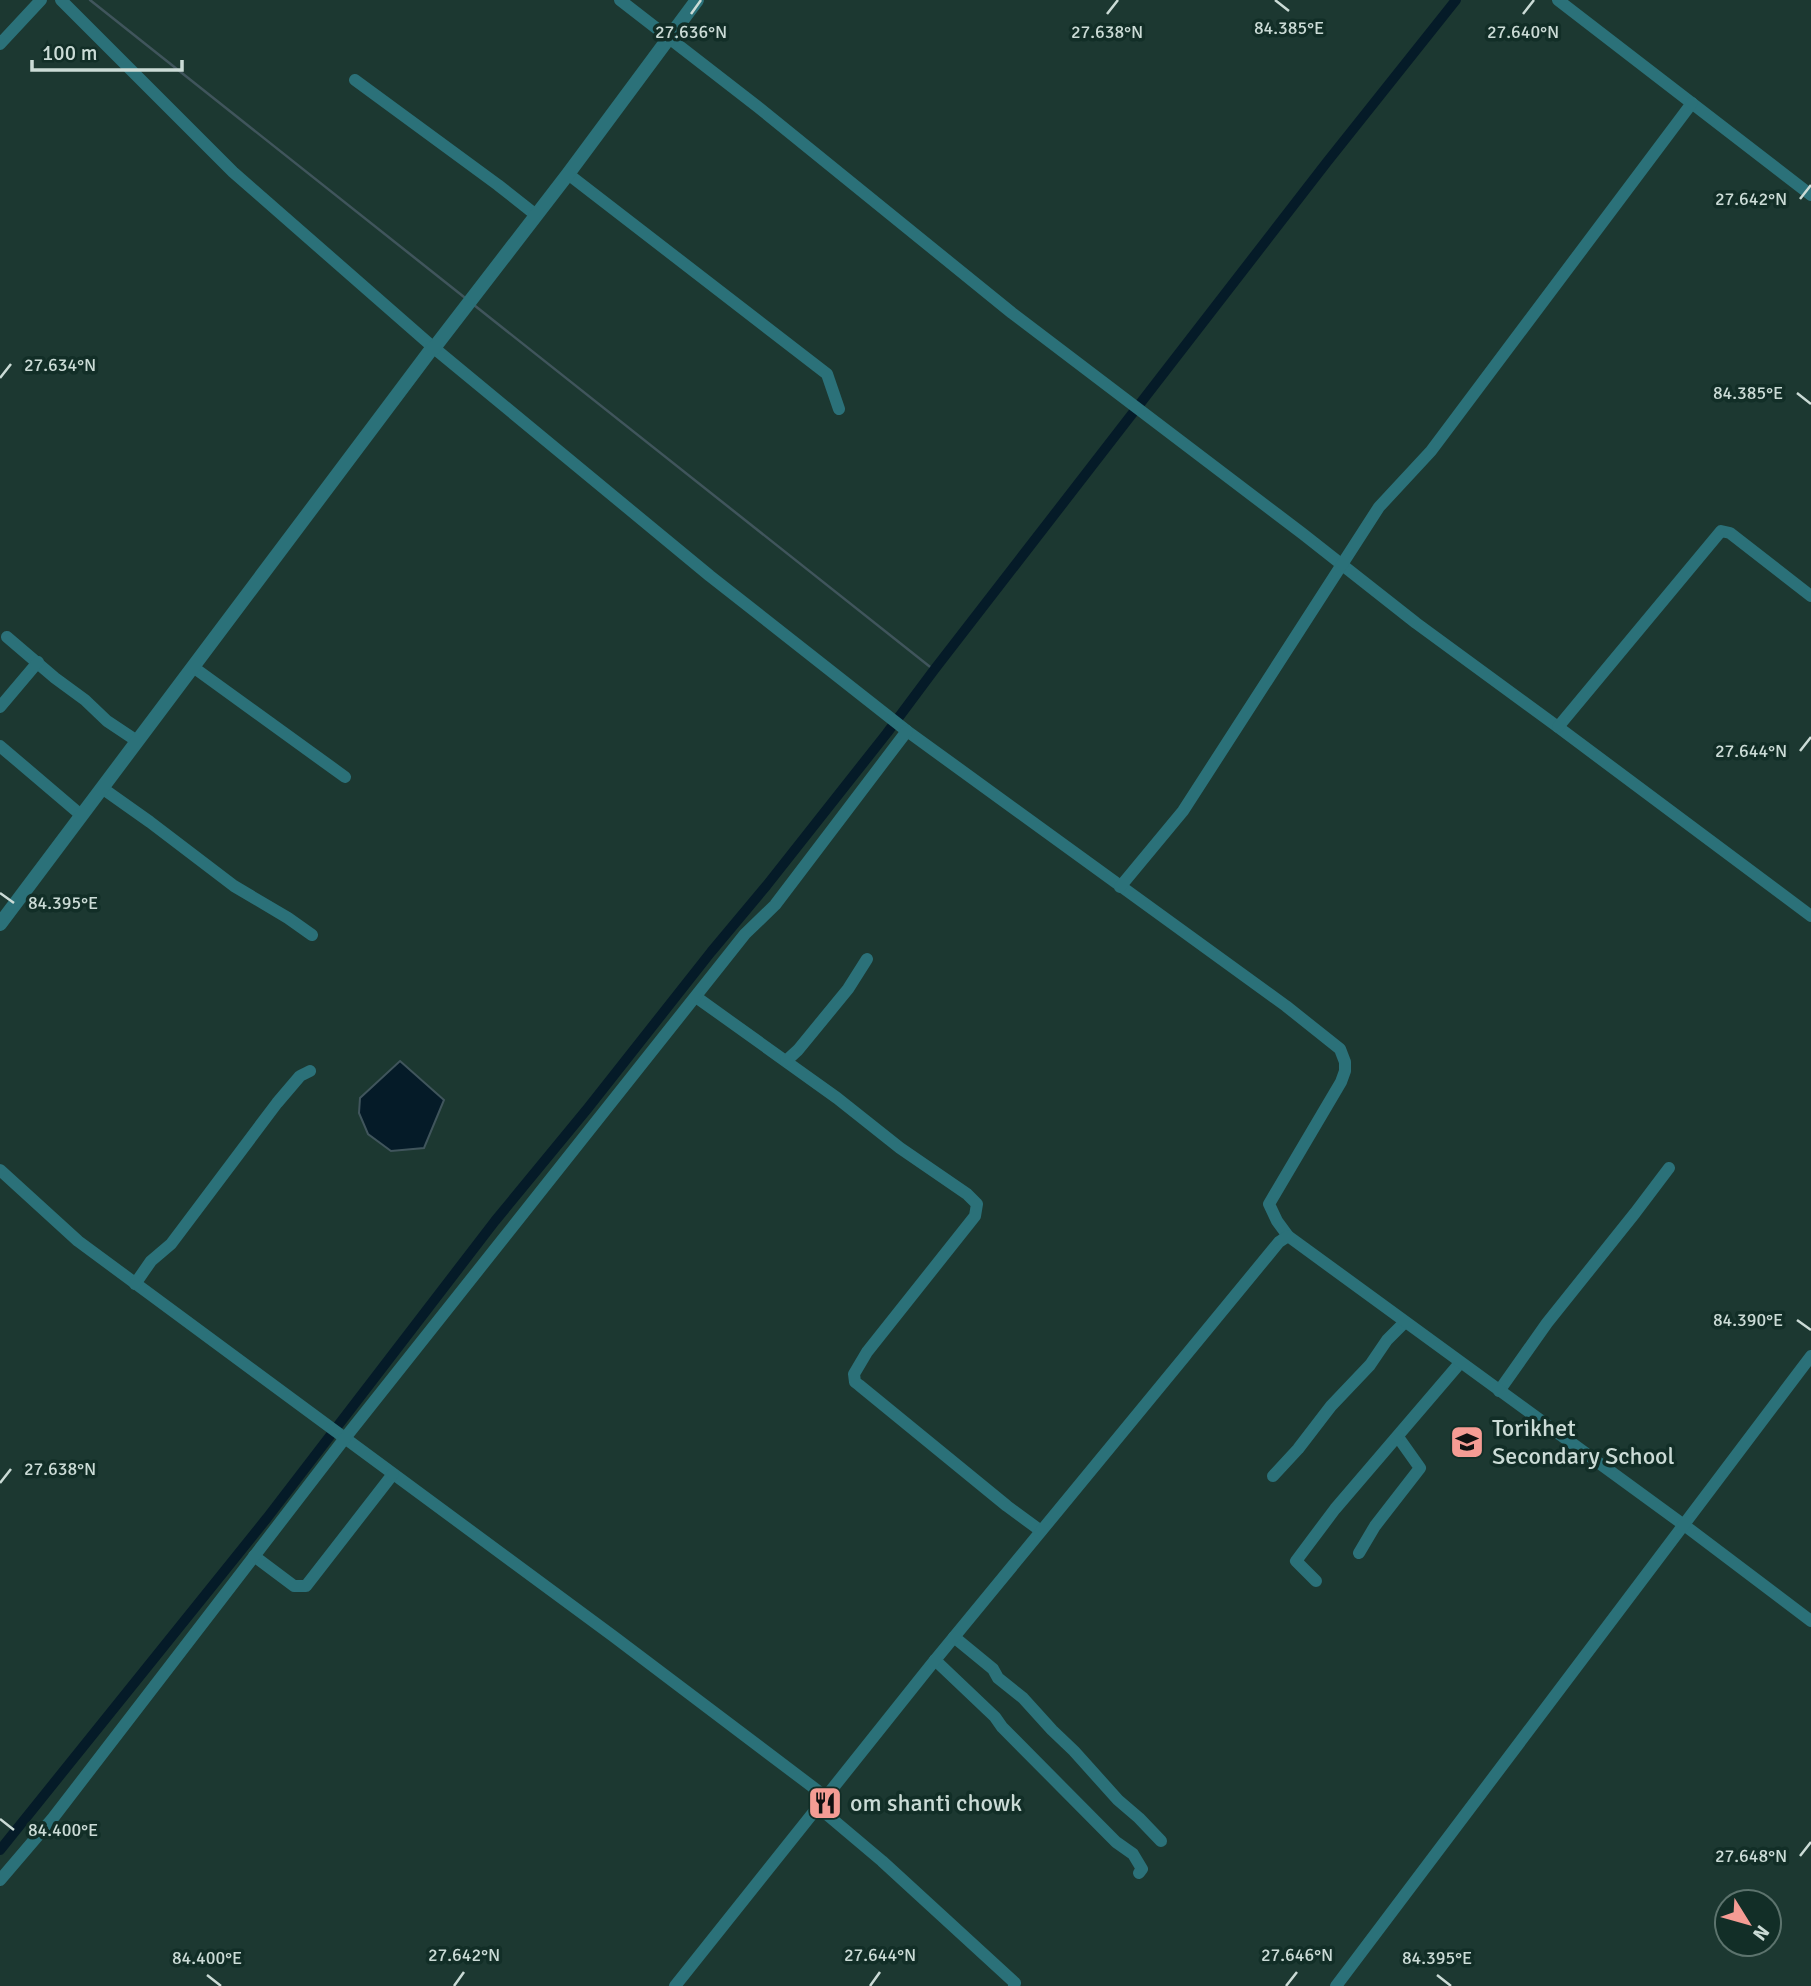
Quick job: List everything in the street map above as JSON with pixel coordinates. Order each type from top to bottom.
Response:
[{"type":"street","points":[[0,44],[41,0]]},
{"type":"street","points":[[61,0],[202,143],[434,348],[710,576],[903,728],[1286,1006],[1340,1049],[1345,1062],[1341,1082],[1269,1204],[1288,1236],[1811,1621]]},
{"type":"street","points":[[620,0],[991,296],[1416,623],[1811,916]]},
{"type":"street","points":[[0,924],[697,0]]},
{"type":"street","points":[[1558,0],[1811,195]]},
{"type":"street","points":[[355,79],[536,215]]},
{"type":"street","points":[[1120,887],[1184,811],[1379,507],[1431,451],[1692,103]]},
{"type":"street","points":[[568,174],[827,374],[839,409]]},
{"type":"street","points":[[1558,727],[1720,531],[1730,533],[1811,596]]},
{"type":"street","points":[[7,637],[55,678],[85,699],[107,721],[137,741]]},
{"type":"street","points":[[0,707],[38,662]]},
{"type":"street","points":[[193,667],[345,777]]},
{"type":"street","points":[[0,1880],[52,1818],[345,1438],[745,934],[775,905],[903,728]]},
{"type":"street","points":[[0,746],[81,815]]},
{"type":"street","points":[[102,788],[234,886],[312,935]]},
{"type":"street","points":[[786,1061],[848,989],[867,959]]},
{"type":"street","points":[[696,997],[837,1098],[977,1204],[975,1216],[867,1352],[853,1378],[1041,1531]]},
{"type":"street","points":[[135,1284],[151,1261],[171,1244],[277,1103],[300,1076],[310,1071]]},
{"type":"street","points":[[1499,1391],[1547,1322],[1669,1167]]},
{"type":"street","points":[[0,1170],[78,1241],[613,1636],[822,1802],[908,1887],[1014,1983],[1014,1986]]},
{"type":"street","points":[[675,1986],[954,1637],[1279,1242],[1288,1236]]},
{"type":"street","points":[[1273,1476],[1404,1323]]},
{"type":"street","points":[[1353,1986],[1339,1982],[1811,1356]]},
{"type":"street","points":[[1317,1581],[1296,1561],[1335,1509],[1460,1363]]},
{"type":"street","points":[[1359,1553],[1375,1526],[1420,1468],[1398,1437]]},
{"type":"street","points":[[254,1556],[294,1586],[306,1586],[393,1474]]},
{"type":"street","points":[[954,1637],[1023,1698],[1118,1800],[1161,1840]]},
{"type":"street","points":[[935,1661],[995,1717],[1116,1842],[1133,1854],[1142,1869],[1139,1873]]},
{"type":"water","points":[[400,1061],[444,1100],[424,1148],[391,1151],[368,1134],[359,1113],[360,1098]]},
{"type":"waterway","points":[[90,0],[464,297]]},
{"type":"waterway","points":[[0,1850],[267,1518],[495,1221],[887,733],[1327,162],[1456,0]]},
{"type":"waterway","points":[[474,305],[934,670]]},
{"type":"place","name":"Torikhet Secondary School","points":[[1467,1442]]},
{"type":"place","name":"om shanti chowk","points":[[825,1803]]}]
